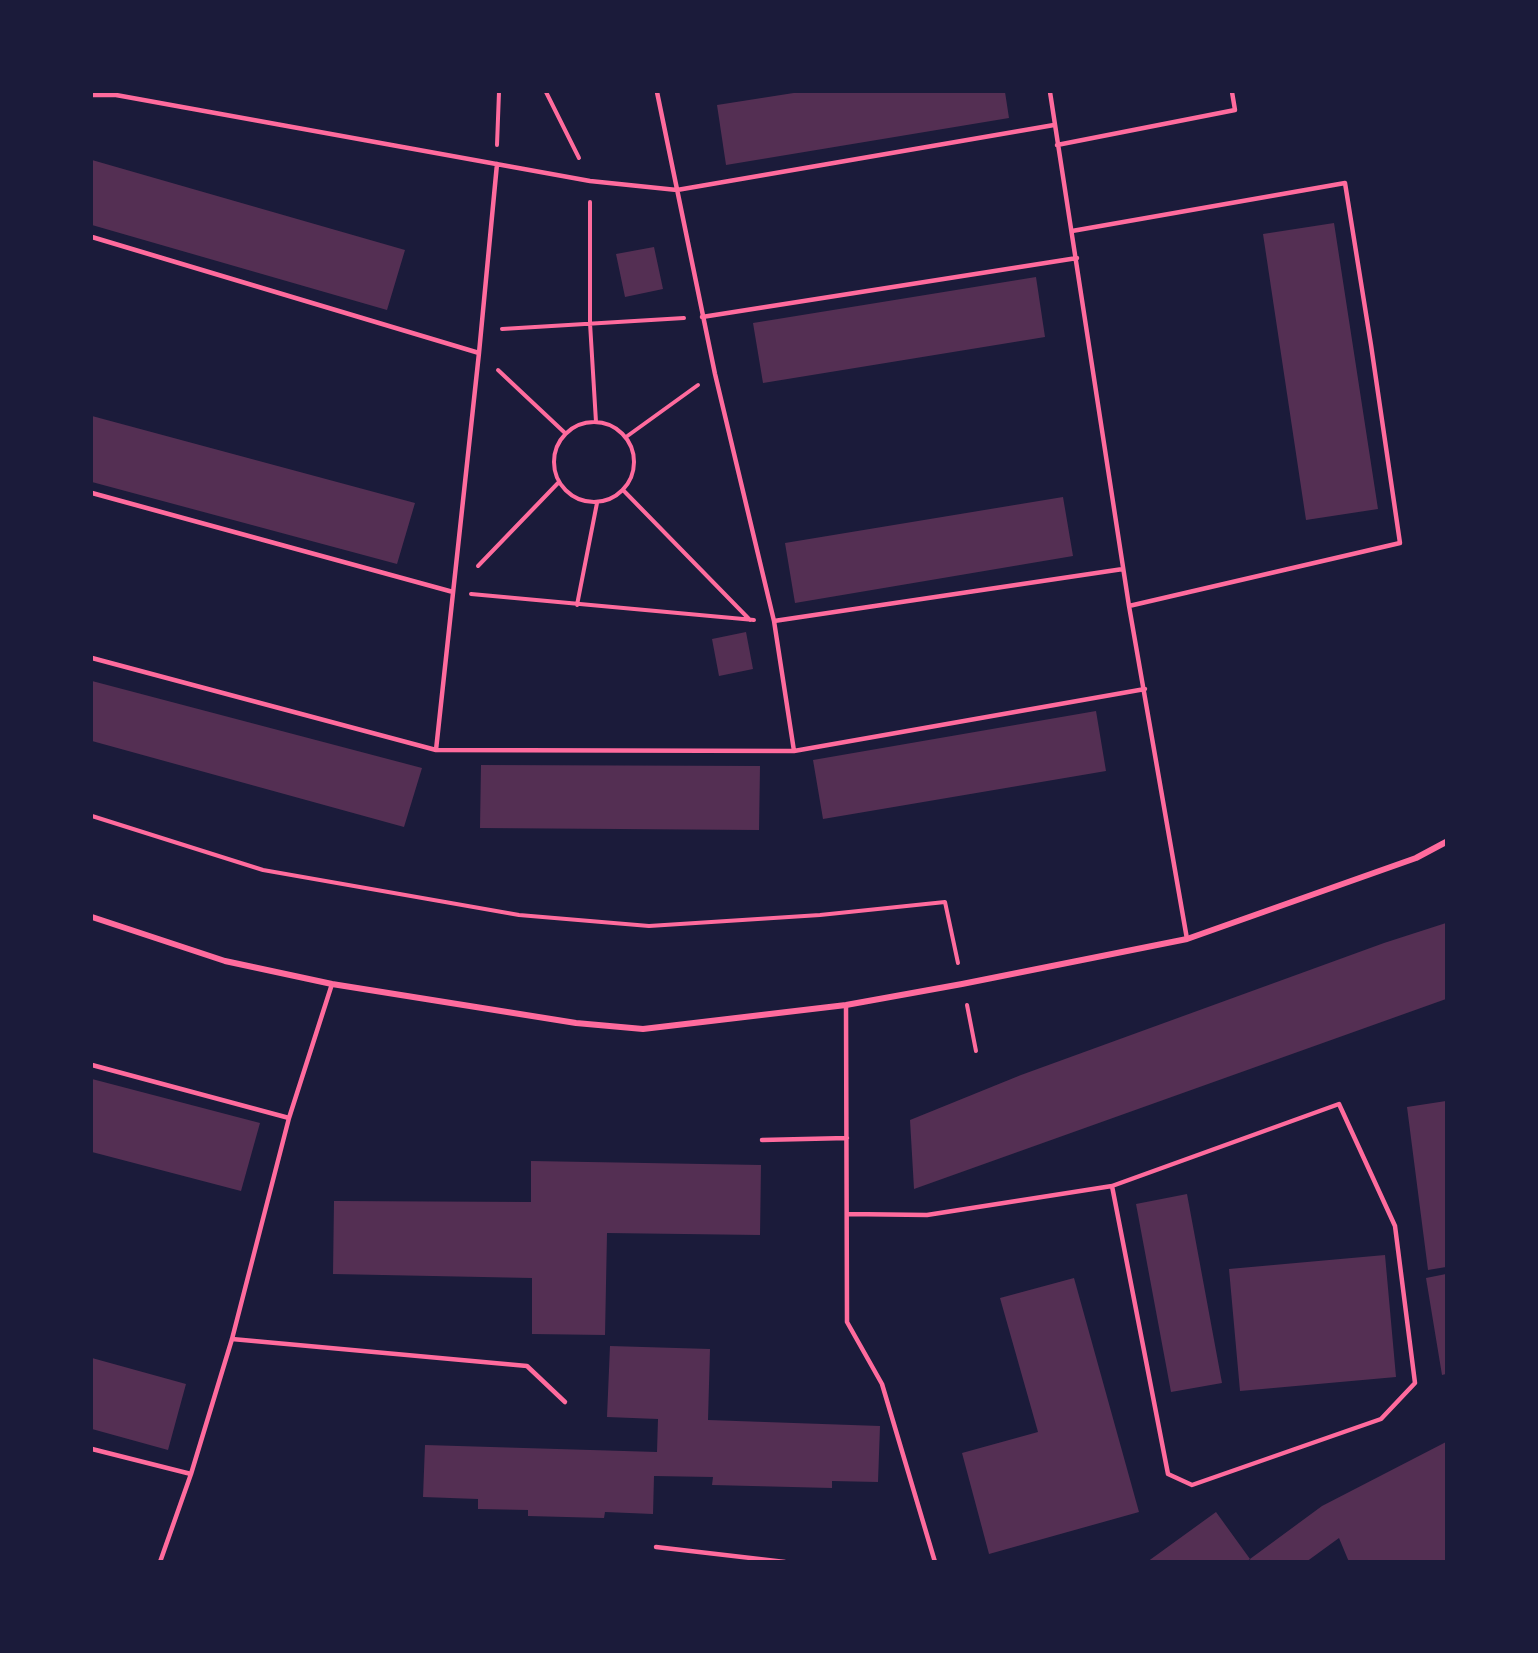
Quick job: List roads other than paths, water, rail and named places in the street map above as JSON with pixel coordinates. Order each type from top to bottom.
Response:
[{"type":"street","points":[[92,917],[225,961],[332,984],[576,1023],[644,1029],[846,1005],[1187,939],[1416,858],[1446,842]]},
{"type":"lane","points":[[657,92],[702,317],[774,621],[794,752]]},
{"type":"lane","points":[[1050,92],[1123,569],[1187,939]]},
{"type":"lane","points":[[1057,145],[1234,110],[1232,92]]},
{"type":"lane","points":[[92,95],[116,93],[590,181],[677,190],[1054,125]]},
{"type":"lane","points":[[436,750],[497,164]]},
{"type":"lane","points":[[1072,231],[1345,183],[1371,345],[1400,543],[1129,606]]},
{"type":"lane","points":[[92,237],[479,353]]},
{"type":"lane","points":[[702,317],[1077,258]]},
{"type":"lane","points":[[92,493],[453,592]]},
{"type":"lane","points":[[774,621],[1123,569]]},
{"type":"lane","points":[[92,658],[436,750],[794,752],[1145,689]]},
{"type":"lane","points":[[160,1562],[191,1474],[232,1340],[289,1118],[332,984]]},
{"type":"lane","points":[[846,1005],[847,1322],[882,1384],[935,1562]]},
{"type":"lane","points":[[92,1065],[289,1118]]},
{"type":"lane","points":[[847,1214],[927,1215],[1112,1186],[1339,1104],[1395,1226],[1415,1383],[1381,1419],[1192,1485],[1168,1474],[1112,1186]]},
{"type":"lane","points":[[762,1140],[847,1138]]},
{"type":"lane","points":[[232,1340],[527,1366],[565,1402]]},
{"type":"lane","points":[[92,1449],[191,1474]]},
{"type":"lane","points":[[656,1547],[785,1562]]}]
